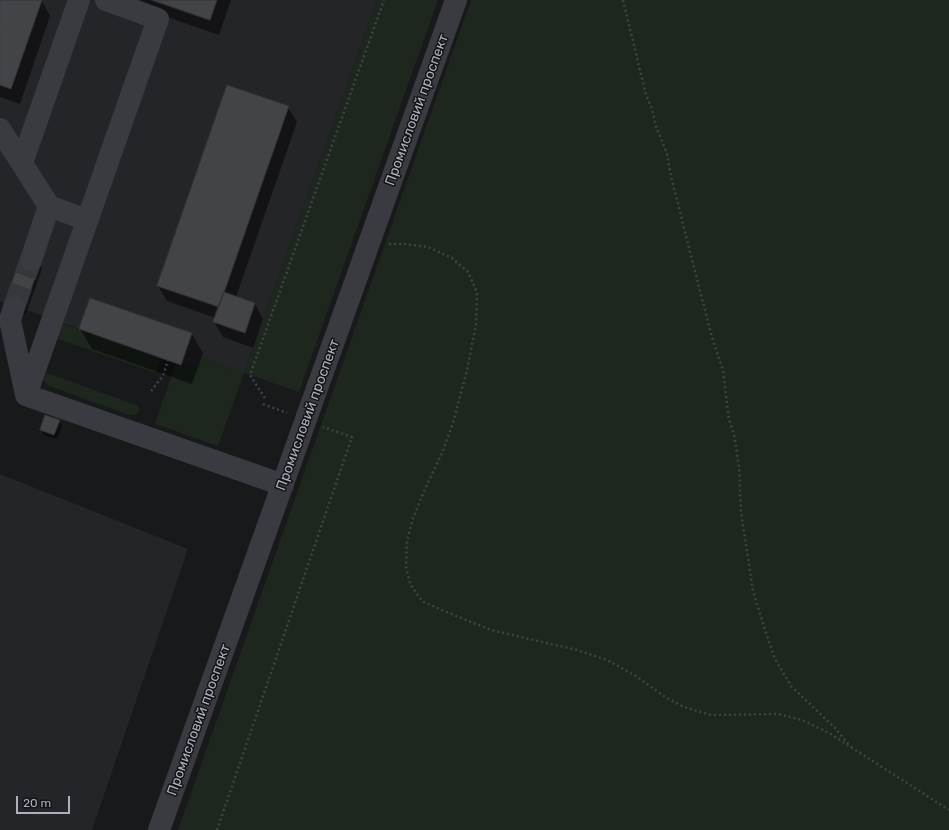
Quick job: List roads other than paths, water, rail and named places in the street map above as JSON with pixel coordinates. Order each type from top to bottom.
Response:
[{"type":"street","points":[[22,163],[80,0]]},
{"type":"street","points":[[26,395],[158,19],[106,0]]},
{"type":"street","name":"Промисловий проспект","points":[[159,830],[456,0]]},
{"type":"street","points":[[0,129],[49,206],[87,220]]},
{"type":"street","points":[[31,260],[49,206]]},
{"type":"street","points":[[14,307],[10,320],[26,395]]},
{"type":"street","points":[[26,395],[283,485]]},
{"type":"tunnel","points":[[14,307],[31,260]]}]
